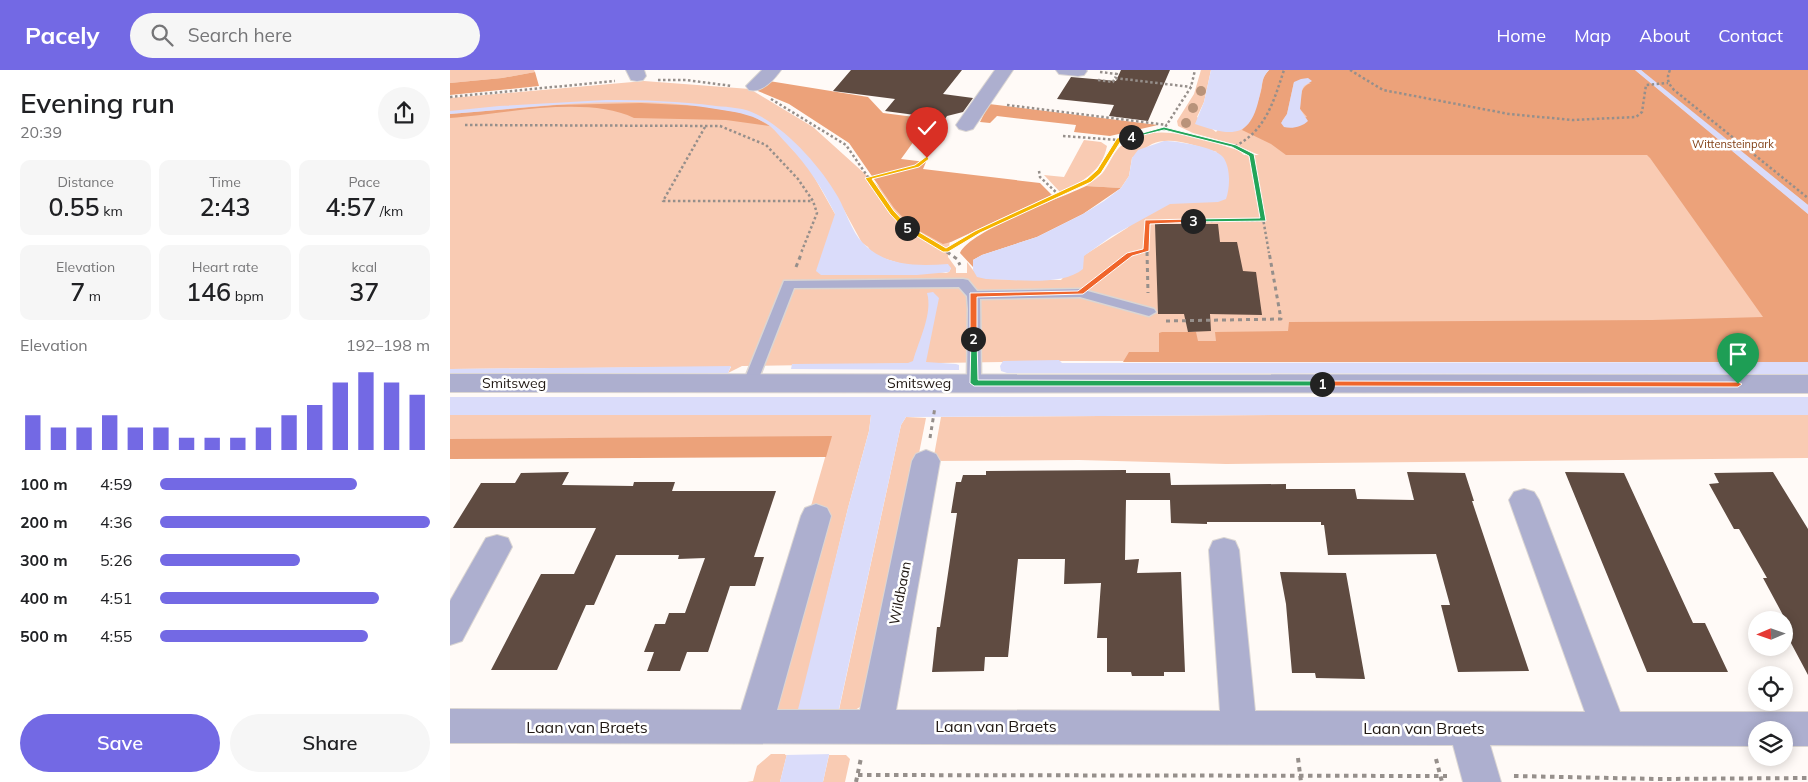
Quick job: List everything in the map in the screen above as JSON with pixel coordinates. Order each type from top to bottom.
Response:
[{"type":"street","points":[[760,91],[772,70]]},
{"type":"street","points":[[966,125],[1004,70]]},
{"type":"street","name":"Smitsweg","points":[[450,383],[1808,384]]},
{"type":"street","name":"Wildbaan","points":[[862,726],[926,461]]},
{"type":"street","points":[[1524,500],[1609,728]]},
{"type":"street","points":[[763,727],[816,516]]},
{"type":"street","points":[[450,630],[497,547]]},
{"type":"street","points":[[1224,550],[1239,726]]},
{"type":"street","name":"Laan van Braets","points":[[450,726],[1239,726],[1468,729],[1808,729]]},
{"type":"street","points":[[1468,729],[1481,779]]},
{"type":"lane","points":[[750,383],[789,284],[963,283],[973,295],[975,309],[974,383]]},
{"type":"lane","points":[[973,295],[1080,293],[1149,312]]},
{"type":"path","points":[[1164,129],[1180,107],[1191,87],[1195,70]]},
{"type":"path","points":[[1234,146],[1250,138],[1261,128],[1284,70],[1288,70]]},
{"type":"path","points":[[1350,70],[1372,86],[1383,90],[1493,112],[1552,120],[1636,117],[1642,112],[1646,85],[1668,83]]},
{"type":"path","points":[[1670,70],[1667,76],[1668,83],[1674,90],[1808,198]]},
{"type":"path","points":[[450,97],[631,75]]},
{"type":"path","points":[[1115,78],[1191,87]]},
{"type":"path","points":[[655,80],[686,80],[735,87]]},
{"type":"path","points":[[760,91],[846,145],[892,212],[907,228],[946,251],[978,232],[1089,180],[1099,171],[1119,140]]},
{"type":"path","points":[[981,102],[1167,125]]},
{"type":"path","points":[[464,126],[720,126],[766,145],[798,179],[813,201],[817,213],[789,284]]},
{"type":"path","points":[[706,126],[663,201],[813,201]]},
{"type":"path","points":[[1063,136],[1119,140],[1164,129],[1234,146],[1252,155],[1281,320],[1150,321],[1146,250],[1147,222],[1263,220]]},
{"type":"path","points":[[868,178],[917,166],[927,158]]},
{"type":"path","points":[[1039,171],[1040,177],[1059,195]]},
{"type":"path","points":[[1080,293],[1130,255],[1146,250]]},
{"type":"path","points":[[858,775],[1659,780],[1808,778]]},
{"type":"green space","points":[[450,70],[534,70],[535,72],[502,78],[450,83]]},
{"type":"green space","points":[[1201,70],[1211,70],[1204,102],[1197,117],[1216,132],[1269,70],[1808,70],[1808,362],[1063,361],[742,366],[728,373],[731,367],[450,369],[450,98],[644,81],[750,89],[813,127],[915,219],[950,239],[948,257],[956,268],[956,273],[967,273],[967,262],[973,270],[987,279],[1061,280],[1083,256],[1127,228],[1217,152],[1176,141],[1152,144],[1132,158],[1129,176],[1121,188],[1086,186],[1102,173],[1122,145],[1135,137],[1149,133],[1179,134],[1238,150],[1244,155],[1259,155],[1233,144],[1193,133],[1178,126],[1177,121],[1194,94]],"holes":[[[783,139],[820,173],[844,210],[862,243],[868,247],[873,255],[915,268],[951,268],[949,272],[946,273],[822,256],[835,220],[835,214],[808,166]]]},
{"type":"green space","name":"Wittensteinpark","points":[[1269,70],[1635,70],[1808,214],[1808,362],[1123,362],[1129,352],[1159,352],[1159,333],[1162,332],[1196,332],[1198,341],[1216,341],[1215,332],[1288,331],[1289,322],[1652,320],[1763,317],[1647,155],[1286,155],[1271,144],[1242,130],[1255,109],[1266,73]],"holes":[[[1294,82],[1311,83],[1304,87],[1301,97],[1300,109],[1307,117],[1282,121],[1287,114]]]},
{"type":"green space","points":[[1641,70],[1808,70],[1808,205],[1654,82]]},
{"type":"green space","points":[[535,72],[539,86],[450,95],[450,83],[502,78]]},
{"type":"green space","points":[[769,81],[868,97],[883,113],[930,119],[901,159],[926,162],[923,169],[1040,183],[1052,195],[943,244],[912,227],[894,208],[849,143],[789,104],[753,89]]},
{"type":"green space","points":[[641,103],[701,106],[749,114],[770,126],[726,120],[634,118],[615,111],[569,107],[519,110],[450,118],[450,114],[557,105]]},
{"type":"green space","points":[[989,104],[1158,125],[1110,136],[1074,132],[1076,125],[997,116],[990,123],[980,122]]},
{"type":"green space","points":[[1084,140],[1101,142],[1107,146],[1101,162],[1084,180],[1060,192],[1044,175],[1064,177]]},
{"type":"green space","points":[[1086,186],[1121,188],[1083,214],[1037,237],[982,255],[973,260],[973,267],[960,253],[967,244],[997,225]]},
{"type":"green space","points":[[450,415],[871,415],[869,431],[848,508],[799,710],[777,710],[831,514],[809,513],[831,437],[450,439]]},
{"type":"green space","points":[[1808,415],[1808,458],[1226,464],[1079,460],[933,461],[941,417]]},
{"type":"green space","points":[[906,417],[926,418],[908,509],[863,705],[852,712],[852,709],[839,710],[901,425]]},
{"type":"green space","points":[[832,436],[826,457],[450,459],[450,439]]},
{"type":"green space","points":[[771,754],[787,754],[780,782],[747,782],[753,781],[757,766]]},
{"type":"green space","points":[[829,755],[846,755],[850,759],[845,782],[823,782]]},
{"type":"water","points":[[1211,70],[1269,70],[1263,78],[1256,109],[1251,120],[1238,131],[1220,131],[1195,124],[1204,102]]},
{"type":"water","points":[[1635,70],[1641,70],[1808,205],[1808,214]]},
{"type":"water","points":[[1308,78],[1312,81],[1304,86],[1302,90],[1300,109],[1308,121],[1297,127],[1284,127],[1281,123],[1287,114],[1294,82]]},
{"type":"water","points":[[606,100],[688,103],[737,108],[756,114],[780,129],[813,162],[831,185],[855,233],[872,251],[892,261],[914,265],[948,264],[951,268],[949,272],[917,275],[821,275],[816,271],[835,214],[825,195],[802,161],[777,133],[764,122],[744,114],[683,105],[650,102],[616,102],[550,105],[450,114],[450,111],[499,106]]},
{"type":"water","points":[[1164,141],[1186,143],[1219,153],[1226,162],[1229,178],[1226,199],[1218,202],[1170,204],[1112,236],[1084,256],[1083,269],[1074,275],[1037,281],[977,277],[973,270],[973,260],[982,255],[1037,237],[1083,214],[1104,201],[1121,188],[1129,176],[1132,158],[1138,150]]},
{"type":"water","points":[[933,292],[939,298],[926,362],[956,364],[959,365],[959,370],[791,369],[792,364],[908,363],[913,361],[927,318],[927,293]]},
{"type":"water","points":[[1059,360],[1062,363],[1808,362],[1808,374],[1007,373],[1001,371],[1000,366],[1003,361]]},
{"type":"water","points":[[731,366],[728,373],[450,373],[450,369]]},
{"type":"water","points":[[450,397],[1808,397],[1808,415],[906,417],[901,425],[823,782],[780,782],[869,431],[871,415],[450,415]]},
{"type":"pier","points":[[796,710],[841,710],[832,754],[785,755]]},
{"type":"building","points":[[851,70],[962,70],[943,94],[973,98],[963,112],[947,116],[945,119],[885,111],[895,99],[833,91]]},
{"type":"building","points":[[1121,70],[1170,70],[1148,121],[1109,116],[1114,105],[1057,99],[1071,77],[1116,81]]},
{"type":"building","points":[[1155,224],[1218,224],[1220,242],[1237,242],[1243,271],[1256,272],[1262,315],[1210,314],[1211,331],[1188,332],[1184,314],[1158,314]]},
{"type":"building","points":[[1126,470],[1126,473],[1170,473],[1171,485],[1286,484],[1286,489],[1355,489],[1357,499],[1414,500],[1407,472],[1465,473],[1474,501],[1472,501],[1529,671],[1458,672],[1441,605],[1450,605],[1436,554],[1328,555],[1324,525],[1321,525],[1321,522],[1171,523],[1170,500],[1126,500],[1125,560],[1139,559],[1137,573],[1181,572],[1185,672],[1164,672],[1164,676],[1132,676],[1131,672],[1107,672],[1107,638],[1097,638],[1101,583],[1064,584],[1065,559],[1018,559],[1008,657],[985,657],[984,671],[932,672],[937,627],[940,627],[957,513],[951,513],[956,482],[961,482],[963,475],[986,475],[986,471]]},
{"type":"building","points":[[569,472],[562,485],[633,486],[634,482],[675,482],[672,491],[776,491],[754,557],[764,557],[755,586],[730,586],[708,652],[687,652],[680,671],[647,671],[654,652],[644,652],[655,624],[665,624],[669,613],[685,613],[705,558],[678,559],[679,555],[616,555],[594,605],[586,605],[557,670],[491,670],[541,574],[574,574],[596,528],[453,528],[481,483],[515,483],[521,473]]},
{"type":"building","points":[[1565,472],[1624,473],[1693,623],[1705,623],[1728,672],[1647,672]]},
{"type":"building","points":[[1773,472],[1808,529],[1808,675],[1793,647],[1793,611],[1781,611],[1763,578],[1767,578],[1739,529],[1734,529],[1709,484],[1719,483],[1714,473]]},
{"type":"building","points":[[1280,572],[1346,573],[1365,679],[1316,678],[1315,673],[1292,673],[1286,604]]},
{"type":"route","points":[[927,158],[917,166],[868,178],[892,212],[907,228],[946,251],[978,232],[1078,187],[1089,180],[1106,162],[1119,140],[1164,129],[1175,130],[1234,146],[1252,155],[1263,220],[1147,222],[1146,250],[1130,255],[1080,293],[973,295],[975,309],[973,336],[974,383],[1738,384]]}]
